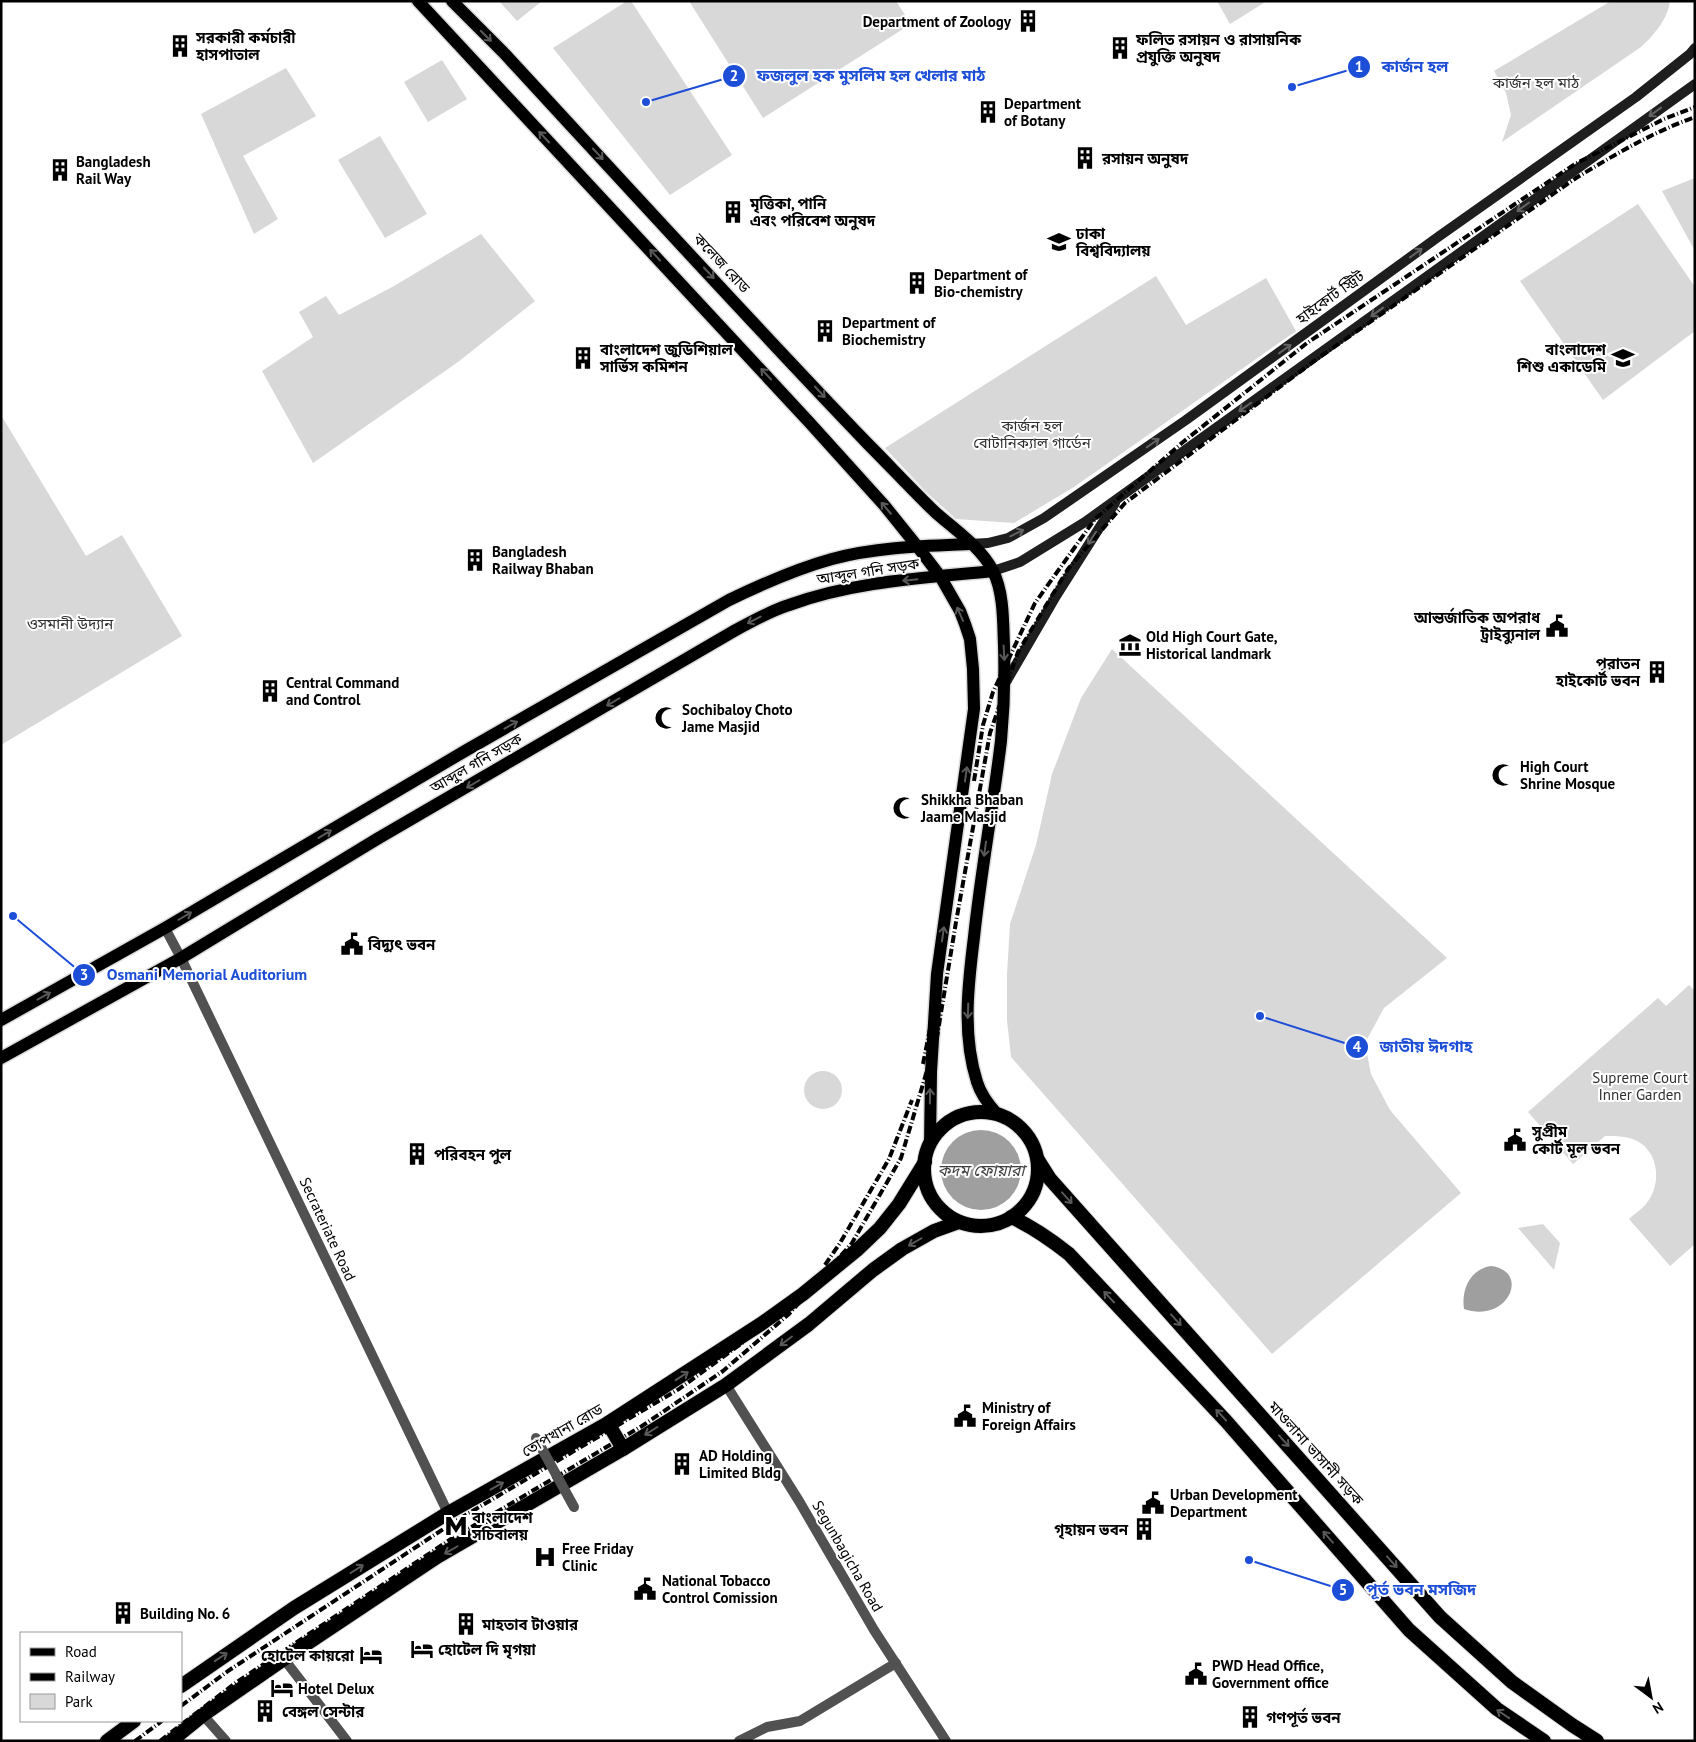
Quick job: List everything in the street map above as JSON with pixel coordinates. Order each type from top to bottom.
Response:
[{"type":"highway","points":[[984,1112],[997,1114],[1016,1124],[1024,1131],[1035,1150],[1038,1160],[1038,1175],[1028,1202],[1010,1218],[989,1226],[974,1226],[959,1222],[948,1216],[939,1208],[927,1186],[924,1174],[930,1145],[946,1125],[970,1114],[984,1112]]},
{"type":"highway","name":"মাওলানা ভাসানী সড়ক","points":[[1038,1160],[1056,1186],[1440,1617],[1512,1682],[1597,1741]]},
{"type":"highway","name":"তোপখানা রোড","points":[[182,1685],[294,1608],[448,1513],[608,1423],[761,1324],[803,1294],[858,1249],[880,1228],[899,1204],[925,1162]]},
{"type":"highway","points":[[1010,1218],[1029,1225],[1069,1254],[1226,1421],[1409,1630],[1497,1709],[1544,1741]]},
{"type":"highway","points":[[172,1741],[203,1715],[284,1659],[438,1558],[726,1385],[809,1324],[873,1270],[902,1249],[934,1231],[959,1222]]},
{"type":"highway","points":[[608,1423],[624,1448]]},
{"type":"highway","points":[[107,1741],[133,1722]]},
{"type":"main road","points":[[418,1],[884,505],[940,576],[960,611],[968,633],[975,690],[974,709],[937,974],[931,1072],[930,1145]]},
{"type":"main road","name":"কলেজ রোড","points":[[452,1],[503,52],[867,443],[983,557],[993,571]]},
{"type":"main road","name":"হাইকোর্ট স্ট্রিট","points":[[970,544],[988,543],[1008,538],[1044,518],[1194,415],[1416,253],[1636,97],[1695,48]]},
{"type":"main road","points":[[997,1114],[985,1101],[978,1086],[972,1065],[967,1024],[978,896],[1001,737],[1006,682],[1002,611],[999,590],[993,571],[1020,562],[1118,498],[1695,84]]},
{"type":"main road","points":[[1006,682],[1118,498]]},
{"type":"main road","name":"আব্দুল গনি সড়ক","points":[[1,1020],[165,928],[457,756],[729,600],[767,582],[833,558],[917,546],[970,544]]},
{"type":"main road","name":"আব্দুল গনি সড়ক","points":[[1,1058],[182,958],[377,839],[761,617],[788,605],[839,590],[886,582],[993,571]]},
{"type":"street","name":"Secrateriate Road","points":[[165,928],[182,958],[448,1513]]},
{"type":"street","name":"Segunbagicha Road","points":[[726,1385],[896,1663],[946,1741]]},
{"type":"street","points":[[536,1438],[574,1508]]},
{"type":"street","points":[[284,1659],[347,1741]]},
{"type":"street","points":[[739,1741],[767,1727],[800,1721],[896,1663]]},
{"type":"street","points":[[203,1715],[226,1741]]},
{"type":"green space","points":[[499,1],[542,1],[517,21]]},
{"type":"green space","points":[[627,1],[631,1],[732,155],[670,195],[553,48]]},
{"type":"green space","points":[[689,1],[896,1],[911,24],[763,118]]},
{"type":"green space","points":[[1217,1],[1267,1],[1230,24]]},
{"type":"green space","name":"কার্জন হল মাঠ","points":[[1611,1],[1670,1],[1663,21],[1641,47],[1502,142],[1511,115],[1506,93],[1494,71]]},
{"type":"green space","points":[[442,60],[467,99],[428,122],[404,82]]},
{"type":"green space","points":[[286,68],[316,116],[243,156],[278,219],[254,234],[201,114]]},
{"type":"green space","points":[[380,136],[427,214],[385,238],[338,160]]},
{"type":"green space","points":[[1695,178],[1695,251],[1662,191]]},
{"type":"green space","points":[[1638,204],[1695,287],[1695,331],[1603,400],[1520,281]]},
{"type":"green space","points":[[481,234],[535,301],[458,362],[313,463],[262,371],[313,337],[299,312],[326,296],[339,315],[394,286]]},
{"type":"green space","name":"কার্জন হল বোটানিক্যাল গার্ডেন","points":[[1156,276],[1186,325],[1266,278],[1296,331],[1074,487],[1014,523],[956,519],[926,492],[885,448]]},
{"type":"green space","name":"ওসমানী উদ্যান","points":[[1,415],[86,556],[122,535],[182,636],[1,745]]},
{"type":"green space","points":[[1112,649],[1447,958],[1384,1008],[1365,1043],[1371,1074],[1390,1110],[1461,1193],[1272,1354],[1011,1057],[1007,1020],[1010,924],[1036,845],[1052,774],[1081,698]]},
{"type":"green space","name":"Supreme Court Inner Garden","points":[[1689,985],[1695,991],[1695,1244],[1670,1266],[1629,1219],[1646,1204],[1654,1189],[1656,1171],[1651,1155],[1646,1148],[1639,1142],[1631,1139],[1605,1136],[1573,1164],[1528,1112],[1658,998],[1666,1006]]},
{"type":"green space","points":[[823,1071],[837,1076],[842,1090],[837,1104],[823,1109],[809,1104],[804,1090],[809,1076]]},
{"type":"green space","points":[[1543,1224],[1560,1243],[1554,1270],[1518,1228]]},
{"type":"water","name":"কদম ফোয়ারা","points":[[981,1130],[996,1133],[1009,1142],[1018,1155],[1021,1170],[1018,1185],[1009,1198],[996,1207],[981,1210],[966,1207],[953,1198],[944,1185],[941,1170],[944,1155],[953,1142],[966,1133]]},
{"type":"water","points":[[1491,1266],[1503,1270],[1510,1277],[1512,1286],[1509,1295],[1502,1303],[1492,1309],[1479,1312],[1464,1309],[1464,1295],[1468,1282],[1478,1271]]},
{"type":"railway","points":[[974,781],[983,725],[993,692],[1035,603],[1095,519],[1183,442],[1307,343],[1575,164],[1664,119],[1695,107]]},
{"type":"railway","points":[[160,1741],[234,1684],[451,1539],[642,1426],[723,1371],[789,1314],[852,1243],[901,1158],[937,1037],[990,733],[1018,652],[1068,569],[1125,503],[1317,359],[1576,178],[1649,137],[1695,117]]},
{"type":"railway","points":[[923,1064],[941,973]]},
{"type":"railway","points":[[825,1265],[889,1159],[912,1100]]},
{"type":"railway","points":[[182,1705],[228,1671],[454,1522],[679,1389],[742,1343],[800,1293]]},
{"type":"railway","points":[[135,1741],[161,1722]]},
{"type":"place","name":"Department of Zoology","points":[[1028,21]]},
{"type":"place","name":"সরকারী কর্মচারী হাসপাতাল","points":[[180,46]]},
{"type":"place","name":"ফলিত রসায়ন ও রাসায়নিক প্রযুক্তি অনুষদ","points":[[1120,48]]},
{"type":"place","name":"কার্জন হল","points":[[1292,87]]},
{"type":"place","name":"ফজলুল হক মুসলিম হল খেলার মাঠ","points":[[646,102]]},
{"type":"place","name":"Department of Botany","points":[[988,112]]},
{"type":"place","name":"রসায়ন অনুষদ","points":[[1085,158]]},
{"type":"place","name":"Bangladesh Rail Way","points":[[60,170]]},
{"type":"place","name":"মৃত্তিকা, পানি এবং পরিবেশ অনুষদ","points":[[733,212]]},
{"type":"place","name":"ঢাকা বিশ্ববিদ্যালয়","points":[[1059,242]]},
{"type":"place","name":"Department of Bio-chemistry","points":[[917,283]]},
{"type":"place","name":"Department of Biochemistry","points":[[825,331]]},
{"type":"place","name":"বাংলাদেশ জুডিশিয়াল সার্ভিস কমিশন","points":[[583,358]]},
{"type":"place","name":"বাংলাদেশ শিশু একাডেমি","points":[[1623,358]]},
{"type":"place","name":"Bangladesh Railway Bhaban","points":[[475,560]]},
{"type":"place","name":"আন্তর্জাতিক অপরাধ ট্রাইব্যুনাল","points":[[1557,626]]},
{"type":"place","name":"Old High Court Gate, Historical landmark","points":[[1130,645]]},
{"type":"place","name":"পুরাতন হাইকোর্ট ভবন","points":[[1657,672]]},
{"type":"place","name":"Central Command and Control","points":[[270,691]]},
{"type":"place","name":"Sochibaloy Choto Jame Masjid","points":[[666,718]]},
{"type":"place","name":"High Court Shrine Mosque","points":[[1503,775]]},
{"type":"place","name":"Shikkha Bhaban Jaame Masjid","points":[[904,808]]},
{"type":"place","name":"Osmani Memorial Auditorium","points":[[13,916]]},
{"type":"place","name":"বিদ্যুৎ ভবন","points":[[352,944]]},
{"type":"place","name":"জাতীয় ঈদগাহ","points":[[1260,1016]]},
{"type":"place","name":"সুপ্রীম কোর্ট মূল ভবন","points":[[1515,1140]]},
{"type":"place","name":"পরিবহন পুল","points":[[417,1154]]},
{"type":"place","name":"Ministry of Foreign Affairs","points":[[965,1416]]},
{"type":"place","name":"AD Holding Limited Bldg","points":[[682,1464]]},
{"type":"place","name":"Urban Development Department","points":[[1153,1503]]},
{"type":"place","name":"বাংলাদেশ সচিবালয়","points":[[456,1526]]},
{"type":"place","name":"গৃহায়ন ভবন","points":[[1144,1529]]},
{"type":"place","name":"Free Friday Clinic","points":[[545,1557]]},
{"type":"place","name":"পূর্ত ভবন মসজিদ","points":[[1249,1560]]},
{"type":"place","name":"National Tobacco Control Comission","points":[[645,1589]]},
{"type":"place","name":"Building No. 6","points":[[123,1613]]},
{"type":"place","name":"মাহতাব টাওয়ার","points":[[466,1624]]},
{"type":"place","name":"হোটেল দি মৃগয়া","points":[[422,1649]]},
{"type":"place","name":"হোটেল কায়রো","points":[[371,1655]]},
{"type":"place","name":"PWD Head Office, Government office","points":[[1196,1674]]},
{"type":"place","name":"Hotel Delux","points":[[282,1688]]},
{"type":"place","name":"বেঙ্গল সেন্টার","points":[[265,1711]]},
{"type":"place","name":"গণপূর্ত ভবন","points":[[1250,1717]]}]
